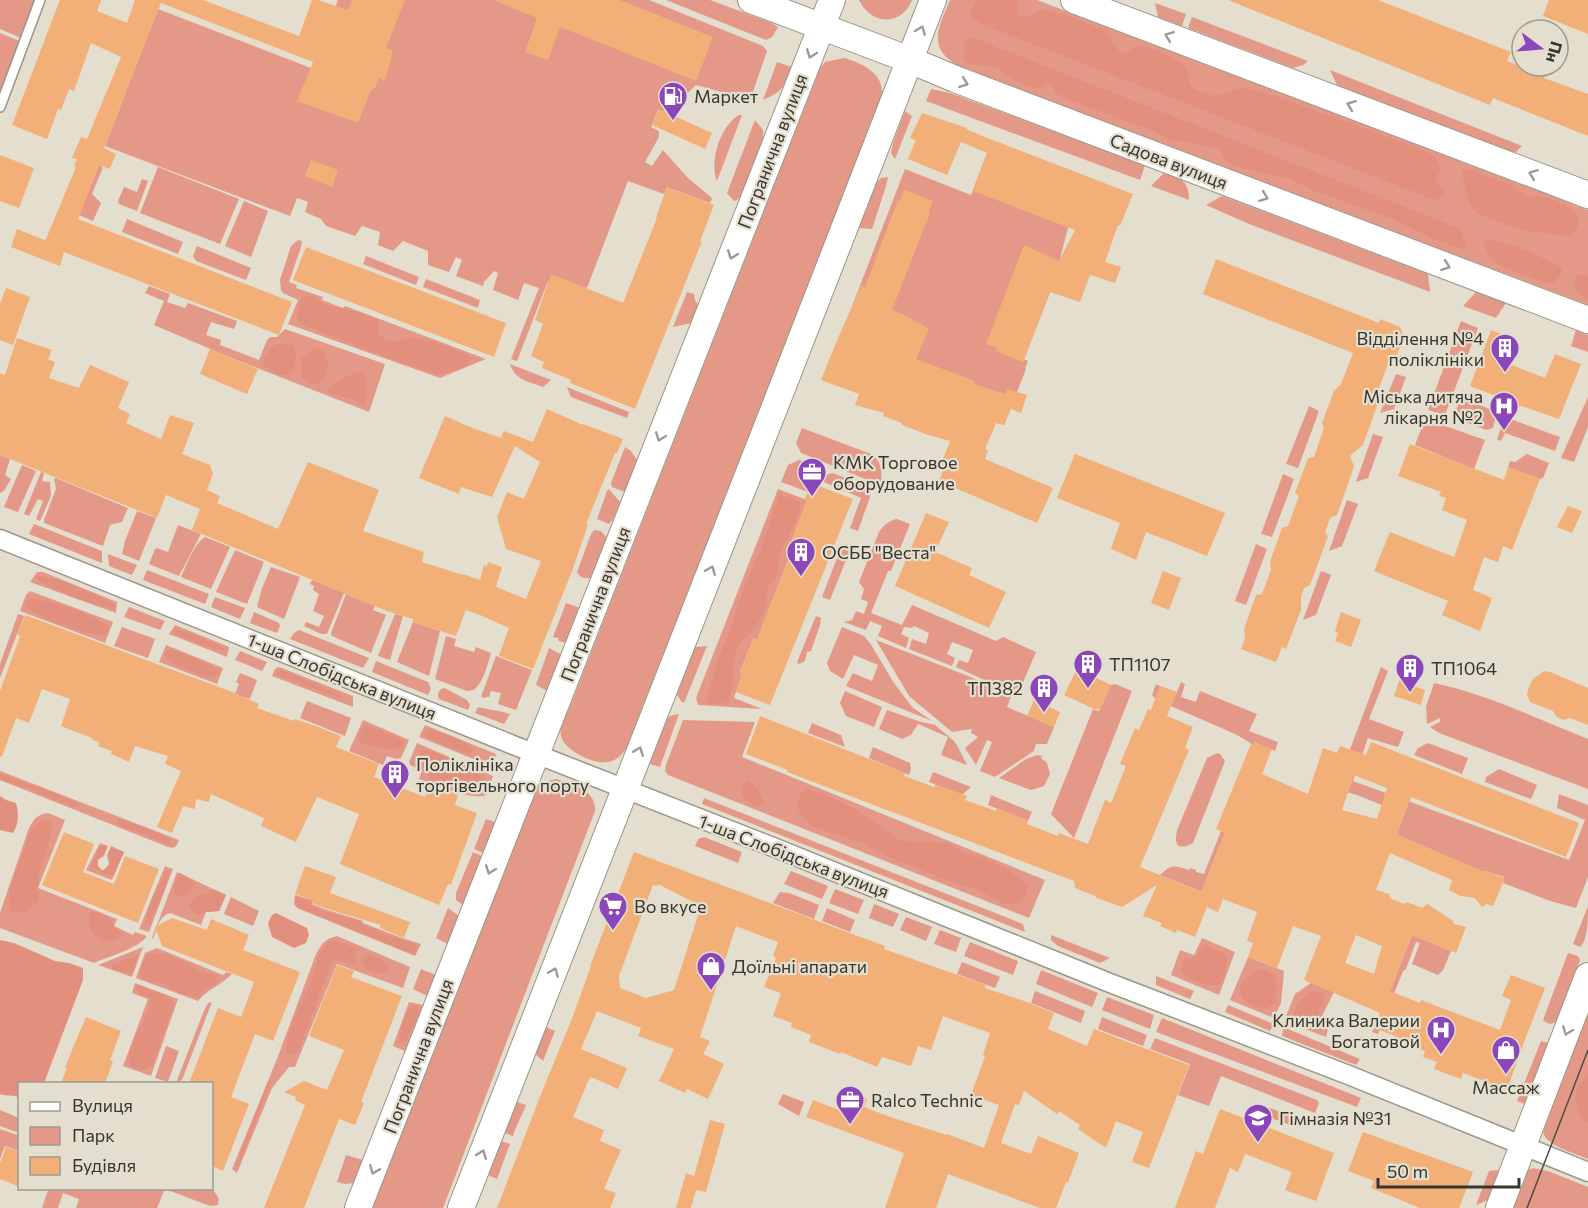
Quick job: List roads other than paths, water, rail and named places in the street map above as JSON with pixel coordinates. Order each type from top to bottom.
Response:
[{"type":"main road","name":"Садова вулиця","points":[[751,0],[1588,320]]},
{"type":"main road","name":"Погранична вулиця","points":[[358,1208],[832,0]]},
{"type":"main road","points":[[461,1208],[933,0]]},
{"type":"main road","points":[[1074,0],[1588,195]]},
{"type":"main road","points":[[1499,1208],[1588,976]]},
{"type":"street","name":"1-ша Слобідська вулиця","points":[[0,539],[1588,1172]]},
{"type":"lane","points":[[0,107],[40,0]]},
{"type":"tram line","points":[[1527,1208],[1588,1050]]},
{"type":"place","name":"Маркет","points":[[673,122]]},
{"type":"place","name":"Відділення №4 поліклініки","points":[[1505,374]]},
{"type":"place","name":"Міська дитяча лікарня №2","points":[[1504,432]]},
{"type":"place","name":"КМК Торговое оборудование","points":[[812,498]]},
{"type":"place","name":"ОСББ \"Веста\"","points":[[801,578]]},
{"type":"place","name":"ТП1107","points":[[1088,690]]},
{"type":"place","name":"ТП1064","points":[[1410,694]]},
{"type":"place","name":"ТП382","points":[[1044,714]]},
{"type":"place","name":"Поліклініка торгівельного порту","points":[[395,800]]},
{"type":"place","name":"Во вкусе","points":[[613,932]]},
{"type":"place","name":"Доїльні апарати","points":[[711,992]]},
{"type":"place","name":"Клиника Валерии Богатовой","points":[[1441,1056]]},
{"type":"place","name":"Массаж","points":[[1506,1076]]},
{"type":"place","name":"Ralco Technic","points":[[850,1126]]},
{"type":"place","name":"Гімназія №31","points":[[1258,1144]]}]
